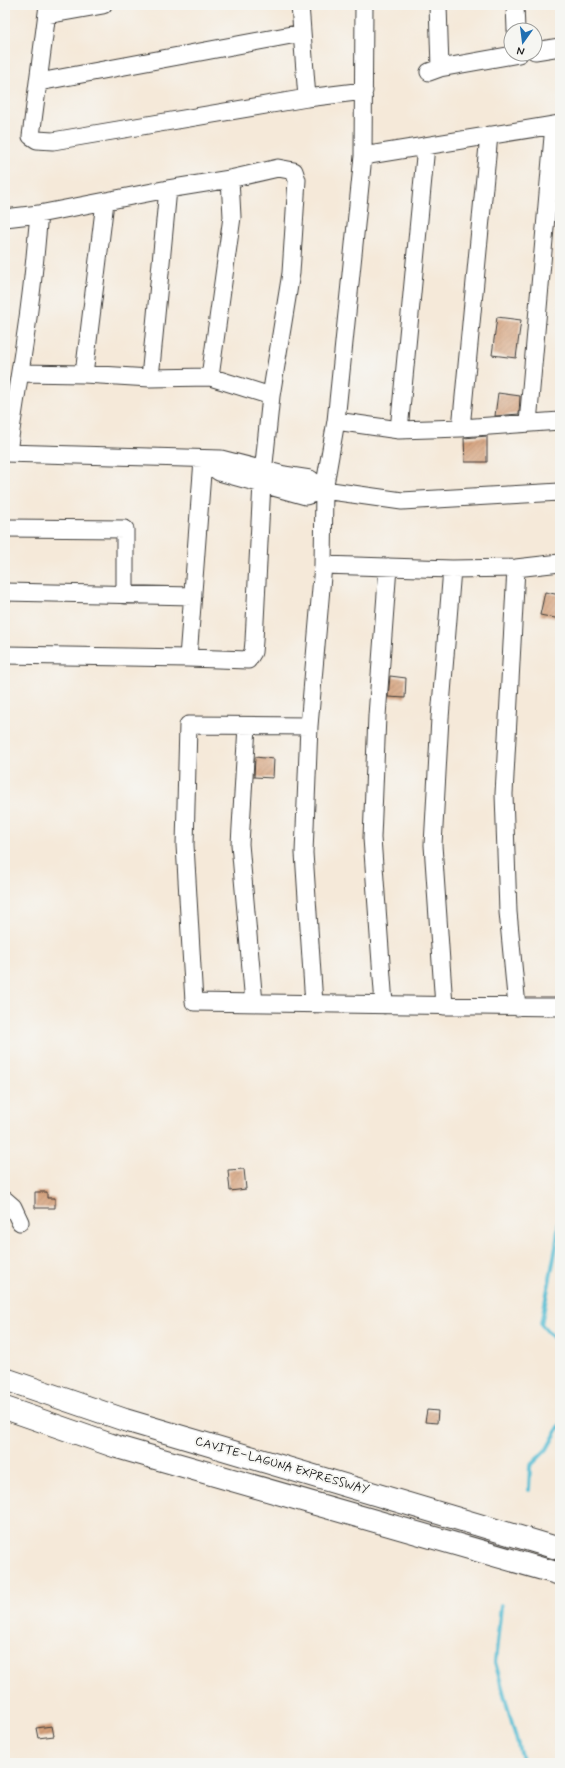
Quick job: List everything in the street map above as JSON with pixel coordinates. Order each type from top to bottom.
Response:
[{"type":"highway","name":"CAVITE–LAGUNA EXPRESSWAY","points":[[5,1379],[125,1420],[560,1548]]},
{"type":"highway","points":[[5,1408],[117,1447],[560,1574]]},
{"type":"street","points":[[103,5],[48,10],[31,136],[37,140],[53,141],[307,98],[364,91]]},
{"type":"street","points":[[300,5],[307,98]]},
{"type":"street","points":[[314,1004],[304,853],[309,726],[323,565],[324,490],[336,421],[363,156],[364,5]]},
{"type":"street","points":[[438,5],[434,70],[503,57]]},
{"type":"street","points":[[515,5],[516,22]]},
{"type":"street","points":[[39,82],[302,33]]},
{"type":"street","points":[[543,50],[560,47]]},
{"type":"street","points":[[363,156],[557,124],[528,423]]},
{"type":"street","points":[[461,428],[490,135]]},
{"type":"street","points":[[399,430],[426,146]]},
{"type":"street","points":[[5,218],[39,214],[105,202],[168,189],[230,179],[278,168],[294,171],[297,180],[291,273],[271,396],[263,476],[253,652],[248,660],[5,656]]},
{"type":"street","points":[[210,377],[232,217],[230,179]]},
{"type":"street","points":[[150,378],[168,189]]},
{"type":"street","points":[[84,374],[105,202]]},
{"type":"street","points":[[39,214],[31,301],[20,373],[9,408],[7,453],[221,460],[263,476],[310,479],[324,490],[402,501],[560,492]]},
{"type":"street","points":[[20,373],[84,374],[150,378],[210,377],[271,396]]},
{"type":"street","points":[[336,421],[399,430],[461,428],[560,421]]},
{"type":"street","points":[[188,658],[203,460]]},
{"type":"street","points":[[5,528],[125,529],[125,595]]},
{"type":"street","points":[[323,565],[452,569],[516,568],[560,563]]},
{"type":"street","points":[[384,1005],[372,838],[377,716],[388,567]]},
{"type":"street","points":[[516,568],[504,794],[508,912],[517,1007]]},
{"type":"street","points":[[444,1006],[433,845],[440,718],[452,569]]},
{"type":"street","points":[[5,592],[192,596]]},
{"type":"street","points":[[309,726],[188,725],[185,845],[194,1002],[560,1007]]},
{"type":"street","points":[[247,726],[240,844],[254,1003]]},
{"type":"street","points":[[5,1200],[13,1207],[20,1222]]},
{"type":"building","points":[[497,317],[521,320],[516,358],[492,355]]},
{"type":"building","points":[[498,393],[520,396],[519,414],[495,416]]},
{"type":"building","points":[[487,436],[487,462],[465,462],[464,438]]},
{"type":"building","points":[[545,592],[560,595],[560,619],[540,615]]},
{"type":"building","points":[[390,676],[406,678],[405,698],[388,697]]},
{"type":"building","points":[[255,757],[274,759],[273,778],[254,777]]},
{"type":"building","points":[[244,1169],[246,1189],[230,1191],[228,1170]]},
{"type":"building","points":[[35,1192],[47,1192],[47,1198],[55,1198],[55,1208],[35,1208]]},
{"type":"building","points":[[427,1410],[438,1411],[437,1423],[425,1422]]},
{"type":"building","points":[[52,1726],[54,1736],[38,1738],[36,1728]]},
{"type":"waterway","points":[[560,1212],[556,1247],[541,1324],[560,1345]]},
{"type":"waterway","points":[[529,1490],[530,1466],[547,1449],[560,1425]]},
{"type":"waterway","points":[[501,1606],[495,1662],[523,1763]]}]
